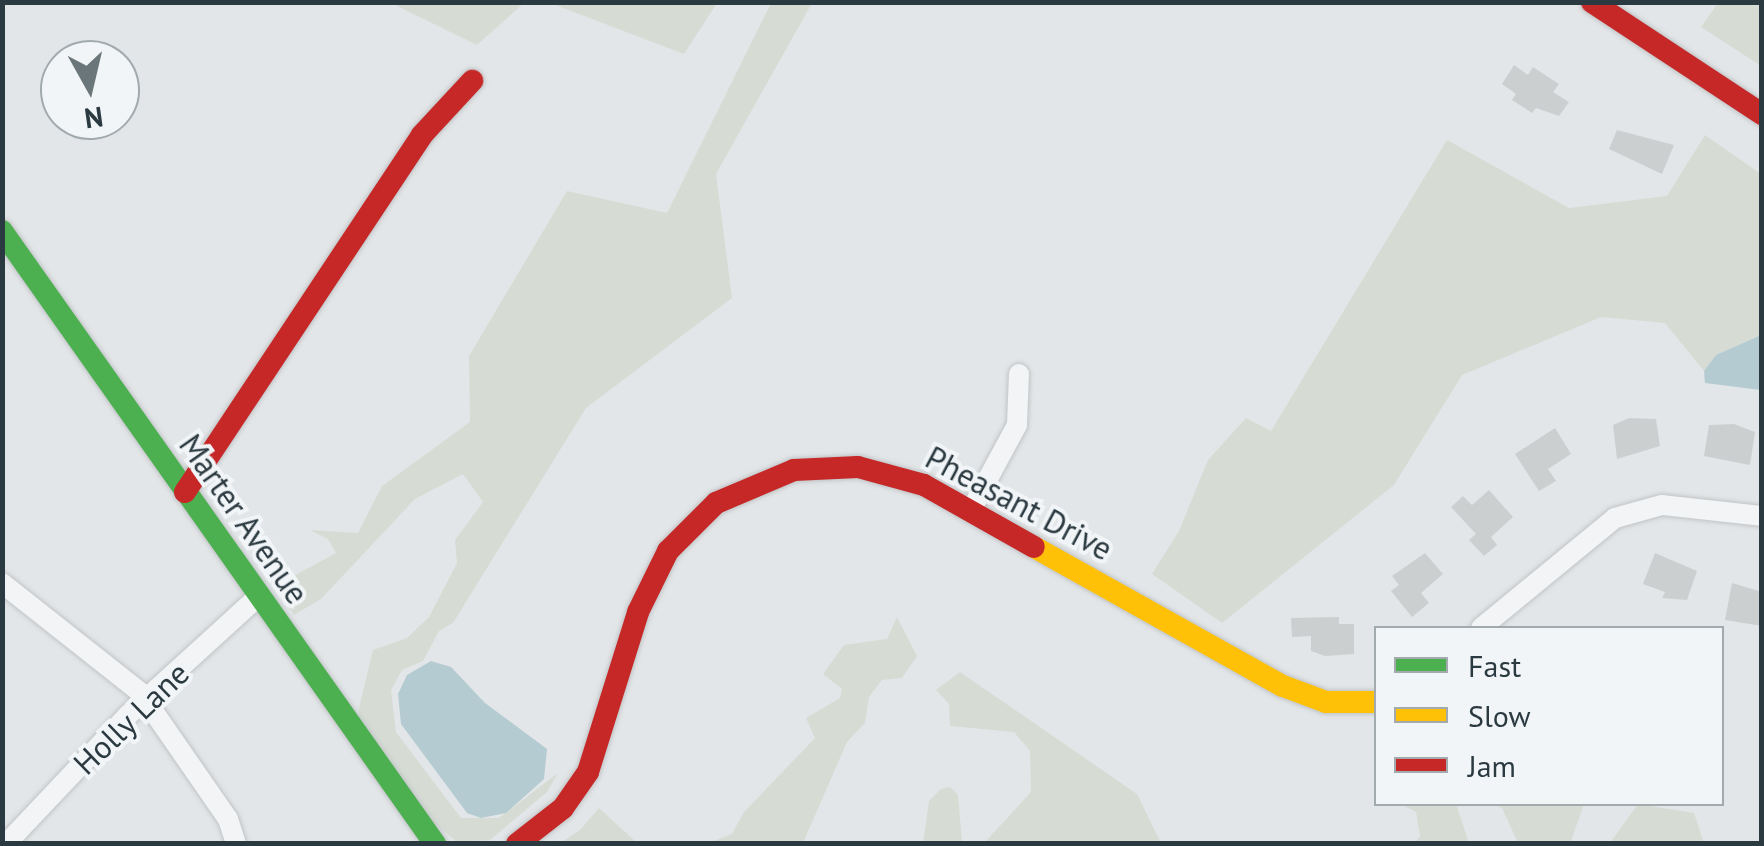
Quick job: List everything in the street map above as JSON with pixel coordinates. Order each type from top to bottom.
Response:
[{"type":"street","points":[[1592,2],[1762,114]]},
{"type":"street","points":[[185,492],[422,136],[472,81]]},
{"type":"street","name":"Marter Avenue","points":[[2,231],[435,844]]},
{"type":"street","points":[[972,510],[1017,424],[1018,374]]},
{"type":"street","name":"Pheasant Drive","points":[[516,844],[563,808],[581,783],[656,570],[716,503],[774,474],[836,466],[902,477],[972,510],[1293,691],[1326,702],[1374,702]]},
{"type":"street","points":[[1484,626],[1615,518],[1662,505],[1762,516]]},
{"type":"street","points":[[2,583],[146,700],[228,819],[236,844]]},
{"type":"street","name":"Holly Lane","points":[[6,844],[146,700],[259,596]]},
{"type":"shaded area","points":[[391,3],[524,3],[477,45]]},
{"type":"shaded area","points":[[550,3],[717,3],[684,54]]},
{"type":"shaded area","points":[[771,3],[812,3],[716,174],[732,298],[586,408],[453,623],[439,631],[423,661],[402,670],[391,690],[396,732],[461,818],[499,818],[558,773],[547,792],[490,840],[457,842],[435,824],[359,719],[359,708],[373,650],[407,638],[429,617],[457,563],[455,540],[483,502],[463,474],[415,499],[321,599],[294,615],[275,586],[336,553],[328,539],[310,530],[358,533],[382,486],[470,422],[469,356],[567,191],[667,213]]},
{"type":"shaded area","points":[[1718,3],[1761,3],[1761,66],[1701,27]]},
{"type":"shaded area","points":[[1705,135],[1761,174],[1761,335],[1716,355],[1704,371],[1665,323],[1601,317],[1462,375],[1394,485],[1222,623],[1152,574],[1179,531],[1208,460],[1246,418],[1271,431],[1447,140],[1569,208],[1667,196]]},
{"type":"shaded area","points":[[897,617],[917,656],[902,678],[882,680],[869,697],[865,723],[847,742],[803,843],[708,843],[732,834],[744,812],[815,738],[806,718],[840,698],[842,689],[823,674],[844,645],[887,639]]},
{"type":"shaded area","points":[[960,672],[1137,794],[1161,843],[923,843],[929,801],[941,789],[950,787],[958,795],[962,842],[985,842],[1031,792],[1030,751],[1014,732],[950,726],[949,704],[936,690]]},
{"type":"shaded area","points":[[1404,806],[1457,806],[1469,843],[1415,843],[1420,836],[1416,812]]},
{"type":"shaded area","points":[[1498,806],[1583,806],[1570,844],[1518,843]]},
{"type":"shaded area","points":[[1637,806],[1650,806],[1694,813],[1704,843],[1610,843]]},
{"type":"shaded area","points":[[599,808],[637,843],[560,843],[580,830]]},
{"type":"water","points":[[1761,335],[1761,390],[1705,383],[1704,371],[1716,355]]},
{"type":"water","points":[[431,661],[451,667],[485,703],[547,749],[544,779],[506,813],[481,818],[467,813],[401,724],[398,694],[407,675]]},
{"type":"building","points":[[1514,65],[1528,75],[1533,67],[1559,84],[1553,92],[1569,102],[1559,116],[1536,108],[1532,113],[1512,100],[1516,94],[1502,84]]},
{"type":"building","points":[[1617,130],[1674,145],[1662,174],[1609,149]]},
{"type":"building","points":[[1629,418],[1656,419],[1660,446],[1617,459],[1613,425]]},
{"type":"building","points":[[1734,424],[1755,432],[1750,465],[1704,456],[1709,425]]},
{"type":"building","points":[[1555,428],[1571,454],[1548,469],[1556,481],[1539,491],[1515,454]]},
{"type":"building","points":[[1489,490],[1513,517],[1491,537],[1497,545],[1484,556],[1469,540],[1476,534],[1451,507],[1463,496],[1472,505]]},
{"type":"building","points":[[1425,553],[1443,574],[1421,593],[1429,603],[1412,617],[1391,591],[1399,585],[1392,576]]},
{"type":"building","points":[[1655,553],[1697,571],[1687,600],[1662,598],[1665,592],[1643,584]]},
{"type":"building","points":[[1732,583],[1762,592],[1762,626],[1725,620]]},
{"type":"building","points":[[1339,617],[1339,624],[1354,624],[1354,654],[1325,656],[1311,651],[1311,636],[1292,637],[1291,618]]},
{"type":"traffic: fast","points":[[2,231],[435,844]]},
{"type":"traffic: slow","points":[[1034,547],[1283,686],[1326,702],[1374,702]]},
{"type":"traffic: jam","points":[[1592,2],[1762,114]]},
{"type":"traffic: jam","points":[[185,492],[422,135],[472,81]]},
{"type":"traffic: jam","points":[[517,844],[563,808],[588,772],[638,612],[668,551],[716,503],[794,470],[858,467],[924,485],[1034,547]]}]
